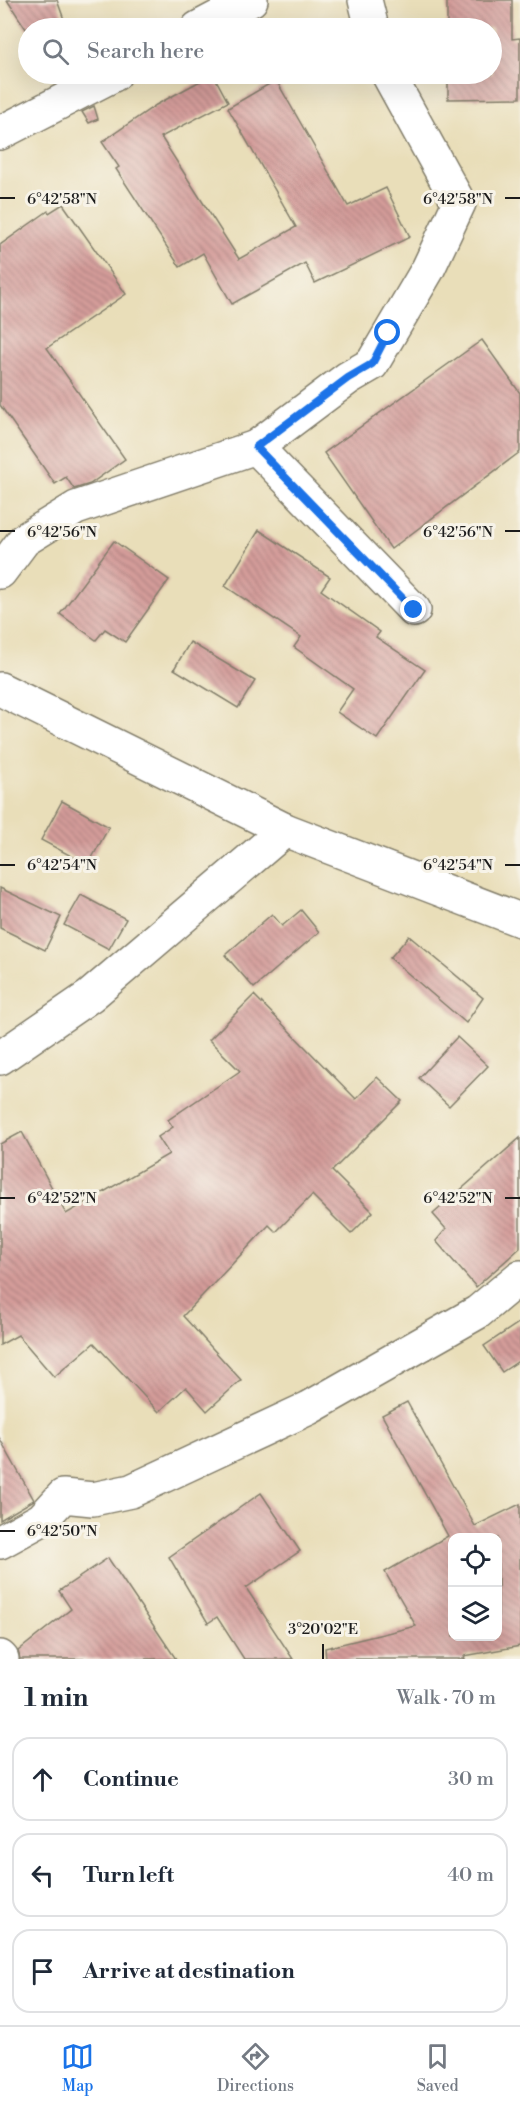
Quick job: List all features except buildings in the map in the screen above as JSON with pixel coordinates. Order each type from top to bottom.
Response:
[{"type":"street","points":[[217,18],[251,0]]},
{"type":"street","points":[[365,0],[370,18]]},
{"type":"street","points":[[0,133],[96,84]]},
{"type":"street","points":[[0,572],[24,540],[76,508],[256,447],[348,378],[372,364],[428,268],[459,203],[394,84]]},
{"type":"street","points":[[256,447],[414,610]]},
{"type":"street","points":[[0,689],[285,830],[520,920]]},
{"type":"street","points":[[0,1058],[90,996],[285,830]]},
{"type":"street","points":[[0,1542],[42,1519],[63,1496],[93,1499],[131,1491],[309,1408],[478,1312],[520,1277]]},
{"type":"route","points":[[388,333],[372,364],[348,378],[256,447],[414,610]]}]
